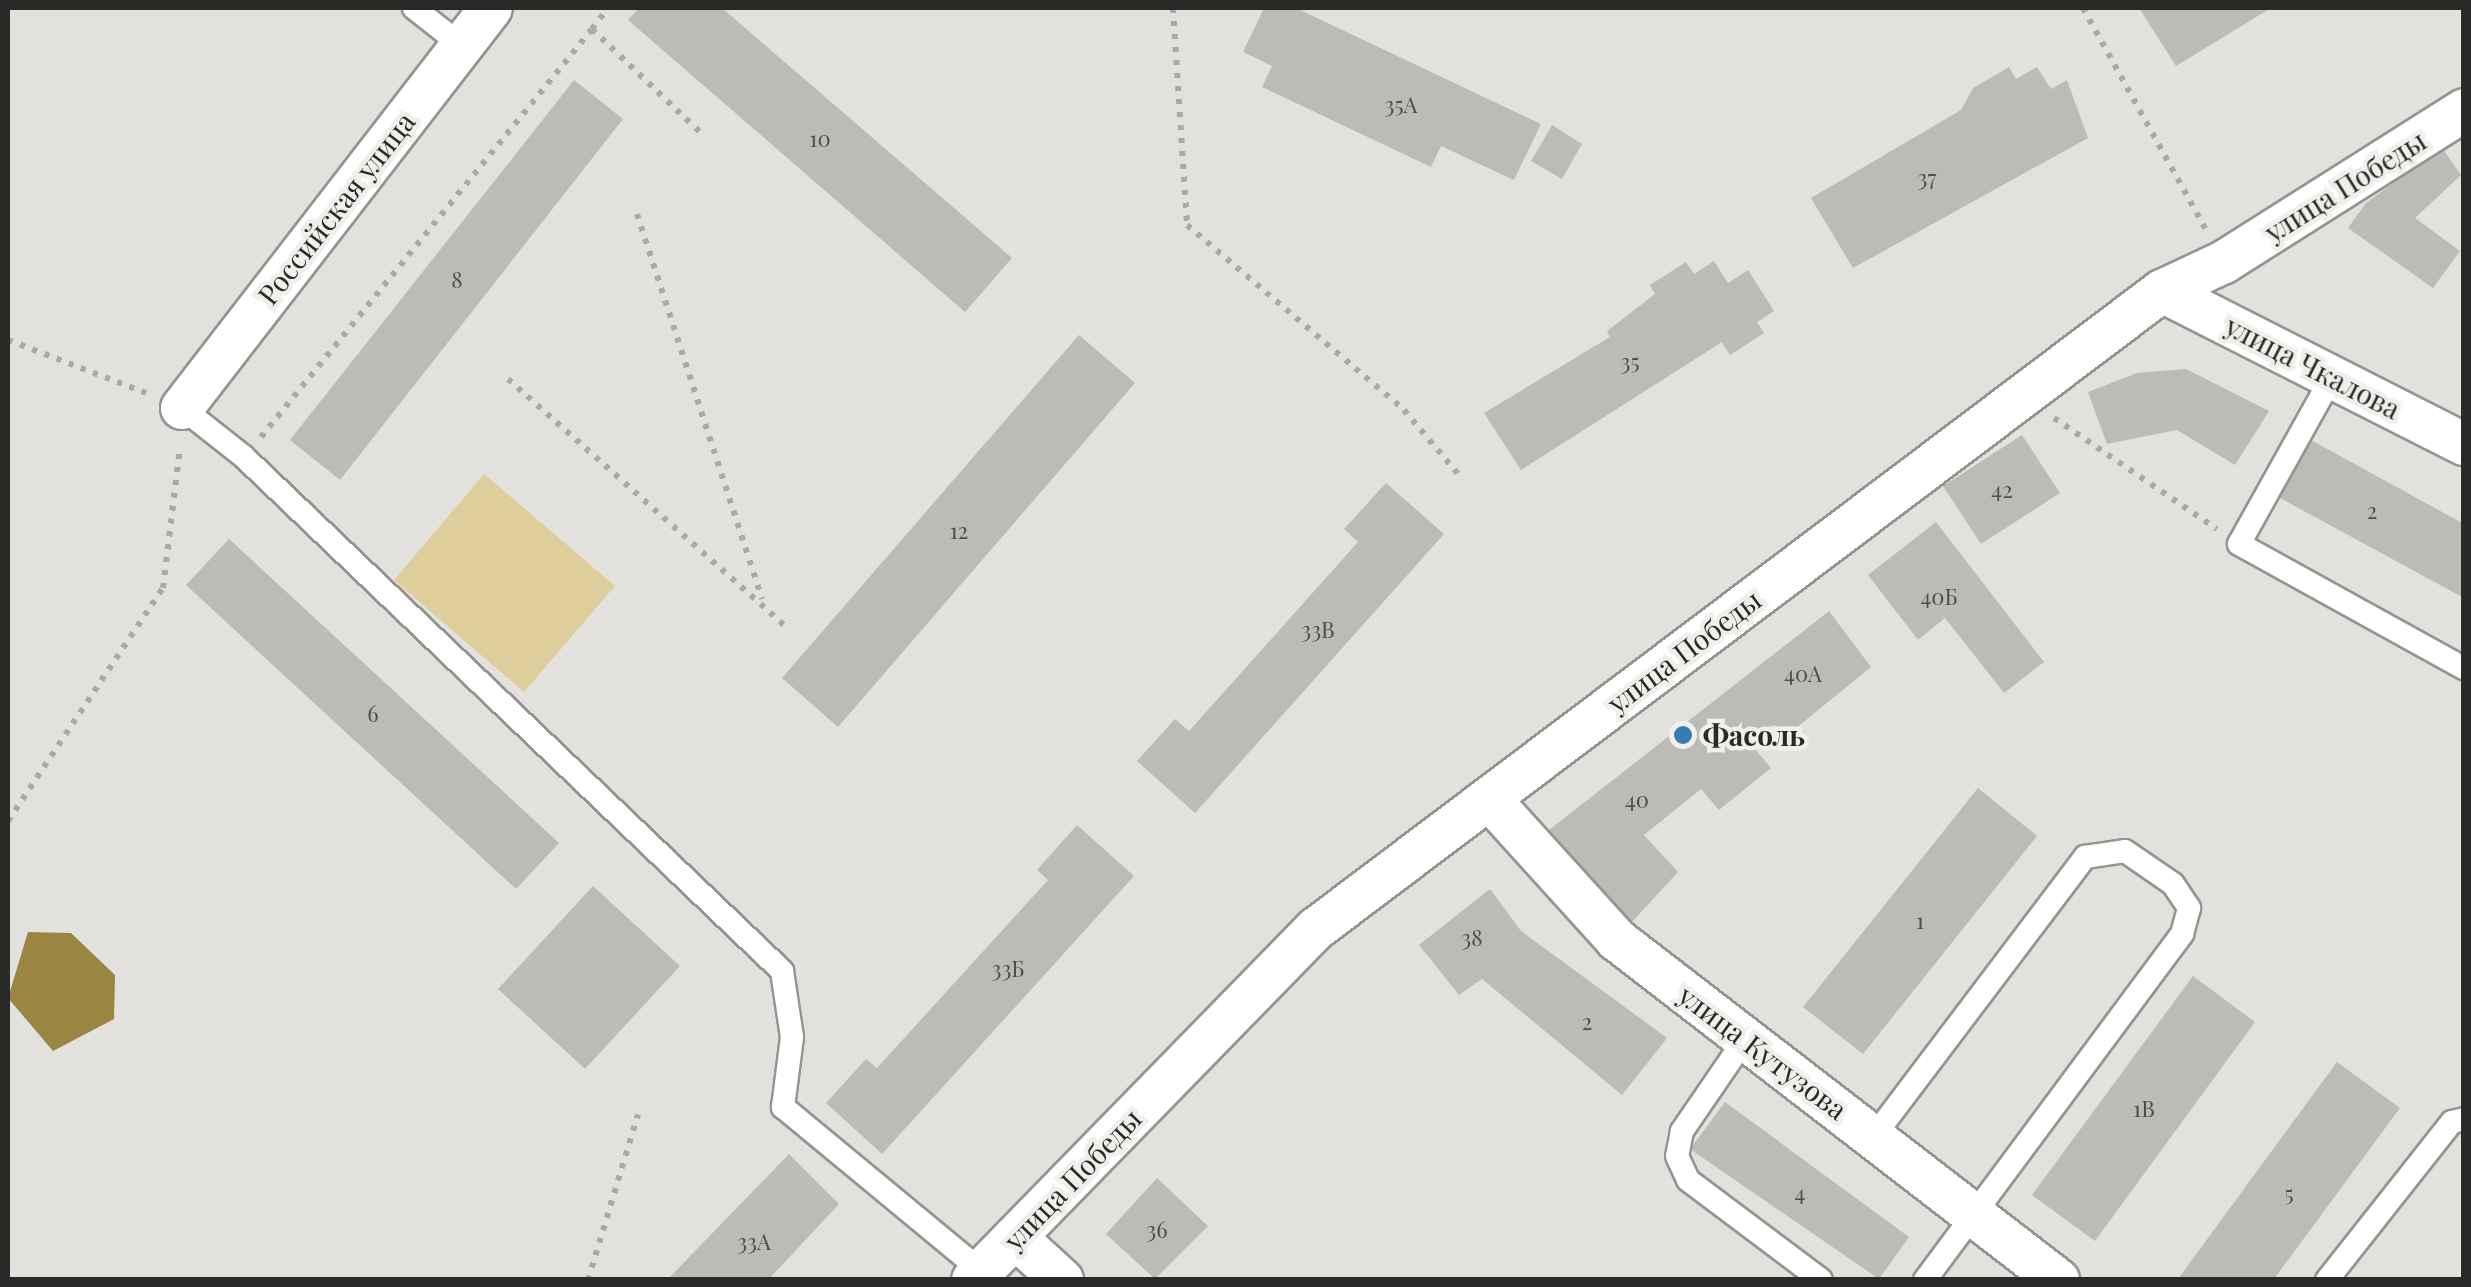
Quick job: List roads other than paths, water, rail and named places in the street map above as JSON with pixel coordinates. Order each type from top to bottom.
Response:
[{"type":"street","name":"Российская улица","points":[[182,408],[490,8]]},
{"type":"street","name":"улица Победы","points":[[977,1275],[1317,928],[1491,801],[2162,291],[2224,262],[2464,110]]},
{"type":"street","name":"улица Чкалова","points":[[2162,291],[2464,444]]},
{"type":"street","name":"улица Кутузова","points":[[1491,801],[1569,896],[1745,1039],[2058,1280]]},
{"type":"street","points":[[1015,1236],[1062,1280]]},
{"type":"lane","points":[[414,8],[460,45]]},
{"type":"lane","points":[[2332,377],[2239,544],[2464,668]]},
{"type":"lane","points":[[182,408],[244,457],[782,971],[792,1037],[783,1107],[977,1275]]},
{"type":"lane","points":[[1874,1136],[2085,857],[2125,851],[2173,884],[2189,908],[2182,934],[1925,1280]]},
{"type":"lane","points":[[1745,1039],[1682,1131],[1678,1156],[1688,1180],[1821,1280]]},
{"type":"lane","points":[[2328,1280],[2452,1122],[2464,1120]]},
{"type":"place","name":"Фасоль","points":[[1683,735]]}]
